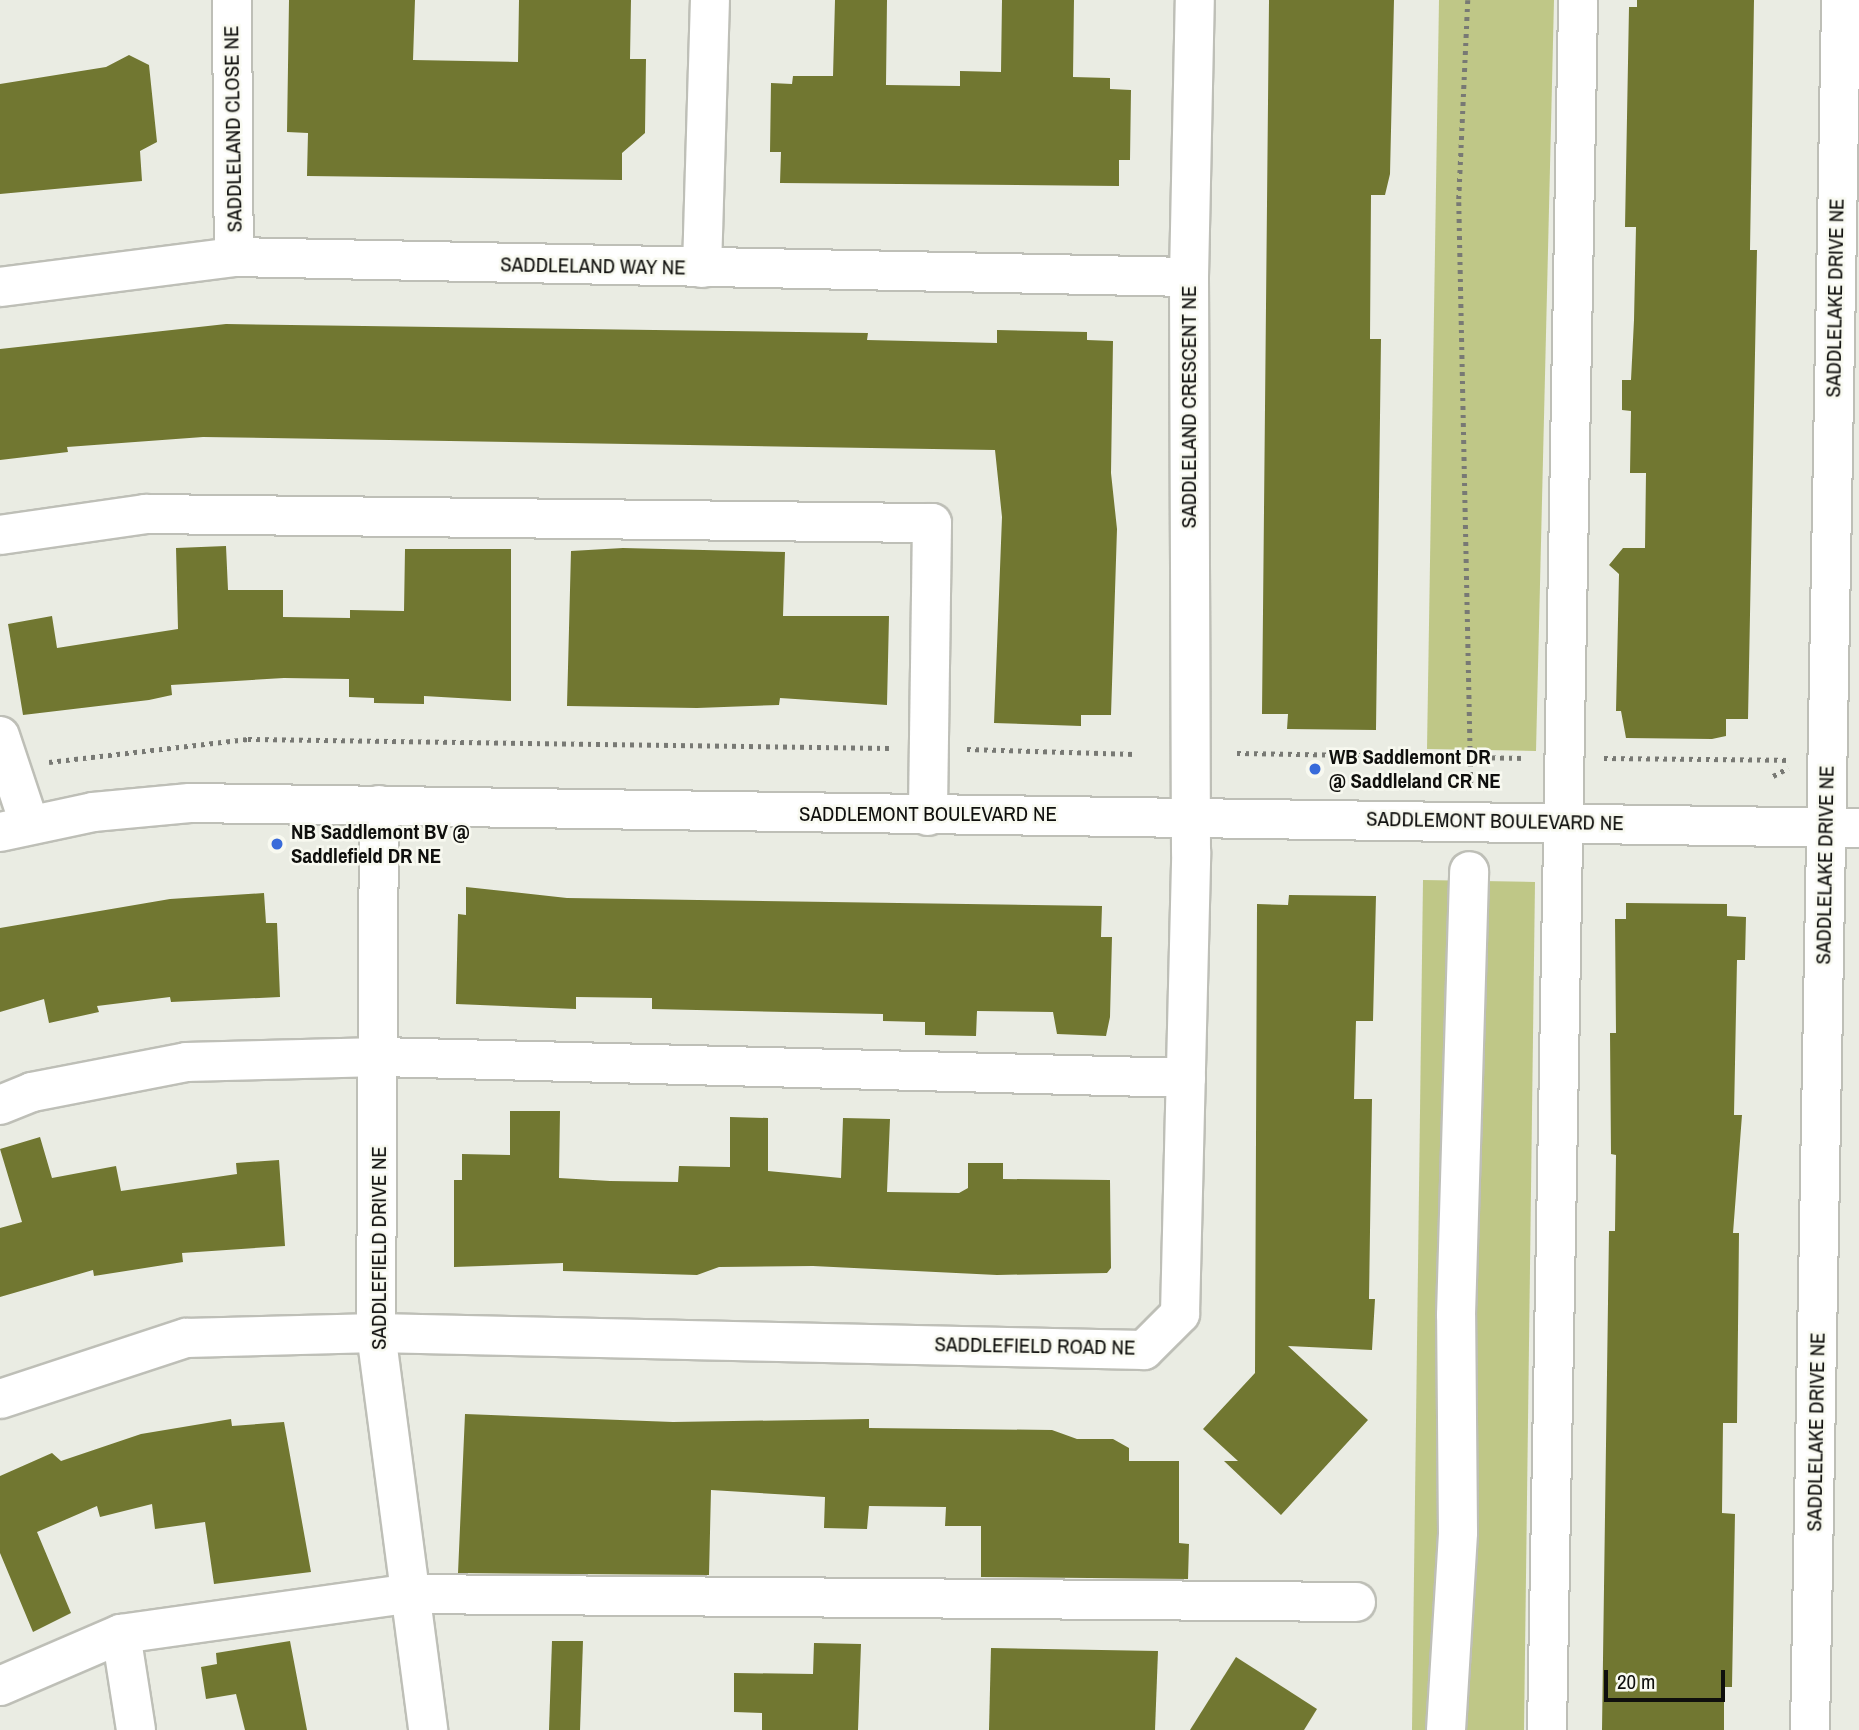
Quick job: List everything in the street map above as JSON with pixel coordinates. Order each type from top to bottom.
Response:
[{"type":"street","name":"SADDLELAND CLOSE NE","points":[[232,0],[234,257]]},
{"type":"street","points":[[702,268],[710,0]]},
{"type":"street","name":"SADDLELAND CRESCENT NE","points":[[1188,815],[1189,276],[1195,0]]},
{"type":"street","points":[[1547,1730],[1578,0]]},
{"type":"street","name":"SADDLELAKE DRIVE NE","points":[[1810,1730],[1843,828],[1848,189],[1841,0]]},
{"type":"street","name":"SADDLELAND WAY NE","points":[[0,287],[234,257],[1189,276]]},
{"type":"street","points":[[0,535],[145,514],[932,523],[928,816]]},
{"type":"street","points":[[6,752],[14,828]]},
{"type":"street","name":"SADDLEMONT BOULEVARD NE","points":[[14,828],[190,803],[928,816],[1188,815],[1843,828]]},
{"type":"street","name":"SADDLEFIELD DRIVE NE","points":[[379,805],[380,1057],[376,1333],[405,1594],[428,1730]]},
{"type":"street","name":"SADDLEFIELD ROAD NE","points":[[0,1399],[186,1338],[376,1333],[1144,1350],[1180,1314],[1186,1077],[1188,815]]},
{"type":"street","points":[[1446,1730],[1458,1532],[1456,1315],[1469,870]]},
{"type":"street","points":[[0,1105],[32,1092],[186,1062],[380,1057],[1186,1077]]},
{"type":"street","points":[[0,1686],[121,1634],[405,1594],[1356,1602]]},
{"type":"street","points":[[121,1634],[136,1730]]},
{"type":"path","points":[[1468,0],[1459,202],[1471,760]]},
{"type":"path","points":[[6,752],[248,739],[930,748],[1135,754]]},
{"type":"path","points":[[1237,753],[1471,760],[1564,757],[1796,760]]},
{"type":"green space","points":[[1439,0],[1554,0],[1536,751],[1427,749]]},
{"type":"green space","points":[[1423,880],[1535,882],[1524,1730],[1412,1730]]},
{"type":"building","points":[[289,0],[415,0],[413,60],[518,62],[519,0],[631,0],[630,59],[646,59],[645,133],[622,153],[622,180],[307,176],[308,133],[287,132]]},
{"type":"building","points":[[835,0],[887,0],[886,85],[960,86],[960,71],[1001,72],[1002,0],[1074,0],[1073,77],[1110,78],[1110,89],[1131,90],[1130,160],[1119,160],[1119,186],[780,183],[781,152],[770,152],[771,83],[792,84],[793,76],[833,76]]},
{"type":"building","points":[[1269,0],[1394,0],[1390,174],[1385,195],[1371,195],[1370,339],[1381,339],[1376,730],[1287,729],[1288,714],[1262,714]]},
{"type":"building","points":[[1637,0],[1754,0],[1750,250],[1757,250],[1748,719],[1726,719],[1726,736],[1712,739],[1626,738],[1621,711],[1616,711],[1619,574],[1609,565],[1623,548],[1645,548],[1646,473],[1630,473],[1631,411],[1622,410],[1622,380],[1631,380],[1634,320],[1636,227],[1625,227],[1629,7],[1637,7]]},
{"type":"building","points":[[129,55],[149,65],[157,142],[140,151],[142,181],[0,194],[0,84],[106,67]]},
{"type":"building","points":[[226,324],[868,333],[867,340],[997,343],[997,330],[1087,332],[1087,340],[1113,341],[1111,473],[1117,529],[1111,715],[1081,715],[1081,726],[994,723],[1002,517],[995,450],[203,437],[67,447],[68,452],[0,460],[0,349]]},
{"type":"building","points":[[226,546],[228,590],[283,590],[283,617],[350,618],[350,610],[404,611],[405,549],[511,549],[511,701],[424,696],[424,704],[374,703],[374,698],[349,697],[349,679],[284,678],[171,685],[172,695],[149,700],[23,715],[8,624],[52,616],[57,648],[178,629],[176,548]]},
{"type":"building","points":[[623,548],[785,552],[783,616],[889,616],[887,705],[780,698],[779,705],[697,708],[567,706],[571,551]]},
{"type":"building","points":[[466,887],[567,898],[1102,906],[1101,937],[1112,937],[1110,1017],[1106,1036],[1057,1034],[1053,1012],[977,1011],[976,1036],[925,1035],[925,1022],[883,1021],[883,1014],[652,1009],[652,998],[576,997],[576,1009],[456,1004],[458,914],[466,915]]},
{"type":"building","points":[[264,893],[266,923],[277,923],[280,997],[171,1002],[170,997],[97,1006],[99,1012],[49,1023],[44,999],[0,1012],[0,928],[170,899]]},
{"type":"building","points":[[1289,895],[1376,896],[1373,1021],[1356,1021],[1354,1099],[1372,1099],[1369,1299],[1375,1299],[1372,1350],[1288,1346],[1368,1420],[1281,1515],[1224,1461],[1238,1461],[1203,1429],[1255,1373],[1257,904],[1288,905]]},
{"type":"building","points":[[1626,903],[1727,904],[1727,916],[1746,917],[1745,960],[1737,960],[1734,1115],[1742,1115],[1733,1233],[1739,1233],[1737,1423],[1723,1423],[1722,1513],[1735,1514],[1732,1687],[1724,1687],[1724,1730],[1602,1730],[1609,1231],[1615,1231],[1616,1155],[1611,1154],[1610,1033],[1616,1033],[1615,919],[1626,919]]},
{"type":"building","points":[[510,1111],[560,1111],[559,1178],[610,1181],[678,1182],[679,1166],[730,1167],[730,1117],[768,1118],[768,1171],[841,1178],[843,1118],[890,1119],[887,1192],[959,1193],[968,1188],[968,1163],[1003,1163],[1003,1179],[1110,1180],[1111,1268],[1107,1273],[997,1275],[813,1266],[719,1267],[697,1275],[563,1271],[563,1263],[454,1267],[454,1180],[462,1180],[462,1154],[510,1155]]},
{"type":"building","points":[[40,1137],[52,1178],[116,1166],[121,1191],[237,1174],[236,1163],[279,1160],[285,1246],[182,1253],[183,1262],[94,1276],[93,1270],[0,1297],[0,1228],[22,1222],[0,1149]]},
{"type":"building","points":[[465,1414],[673,1422],[869,1419],[869,1428],[1052,1430],[1077,1439],[1113,1439],[1129,1448],[1129,1461],[1179,1461],[1179,1543],[1189,1544],[1188,1579],[981,1577],[981,1526],[945,1526],[946,1507],[869,1506],[867,1529],[824,1528],[825,1497],[711,1490],[709,1575],[458,1573]]},
{"type":"building","points":[[231,1419],[232,1426],[284,1422],[311,1572],[214,1584],[205,1522],[155,1529],[152,1504],[100,1517],[97,1506],[37,1532],[71,1613],[33,1632],[0,1553],[0,1476],[52,1453],[61,1461],[141,1434]]},
{"type":"building","points":[[290,1641],[307,1730],[245,1730],[236,1694],[206,1699],[201,1667],[217,1664],[216,1653]]},
{"type":"building","points":[[552,1641],[583,1641],[580,1730],[549,1730]]},
{"type":"building","points":[[814,1643],[861,1644],[858,1730],[762,1730],[762,1713],[734,1712],[734,1673],[813,1674]]},
{"type":"building","points":[[991,1648],[1158,1651],[1155,1730],[989,1730]]},
{"type":"building","points":[[1236,1657],[1317,1709],[1304,1730],[1190,1730]]},
{"type":"place","name":"WB Saddlemont DR @ Saddleland CR NE","points":[[1315,769]]},
{"type":"place","name":"NB Saddlemont BV @ Saddlefield DR NE","points":[[277,844]]}]
